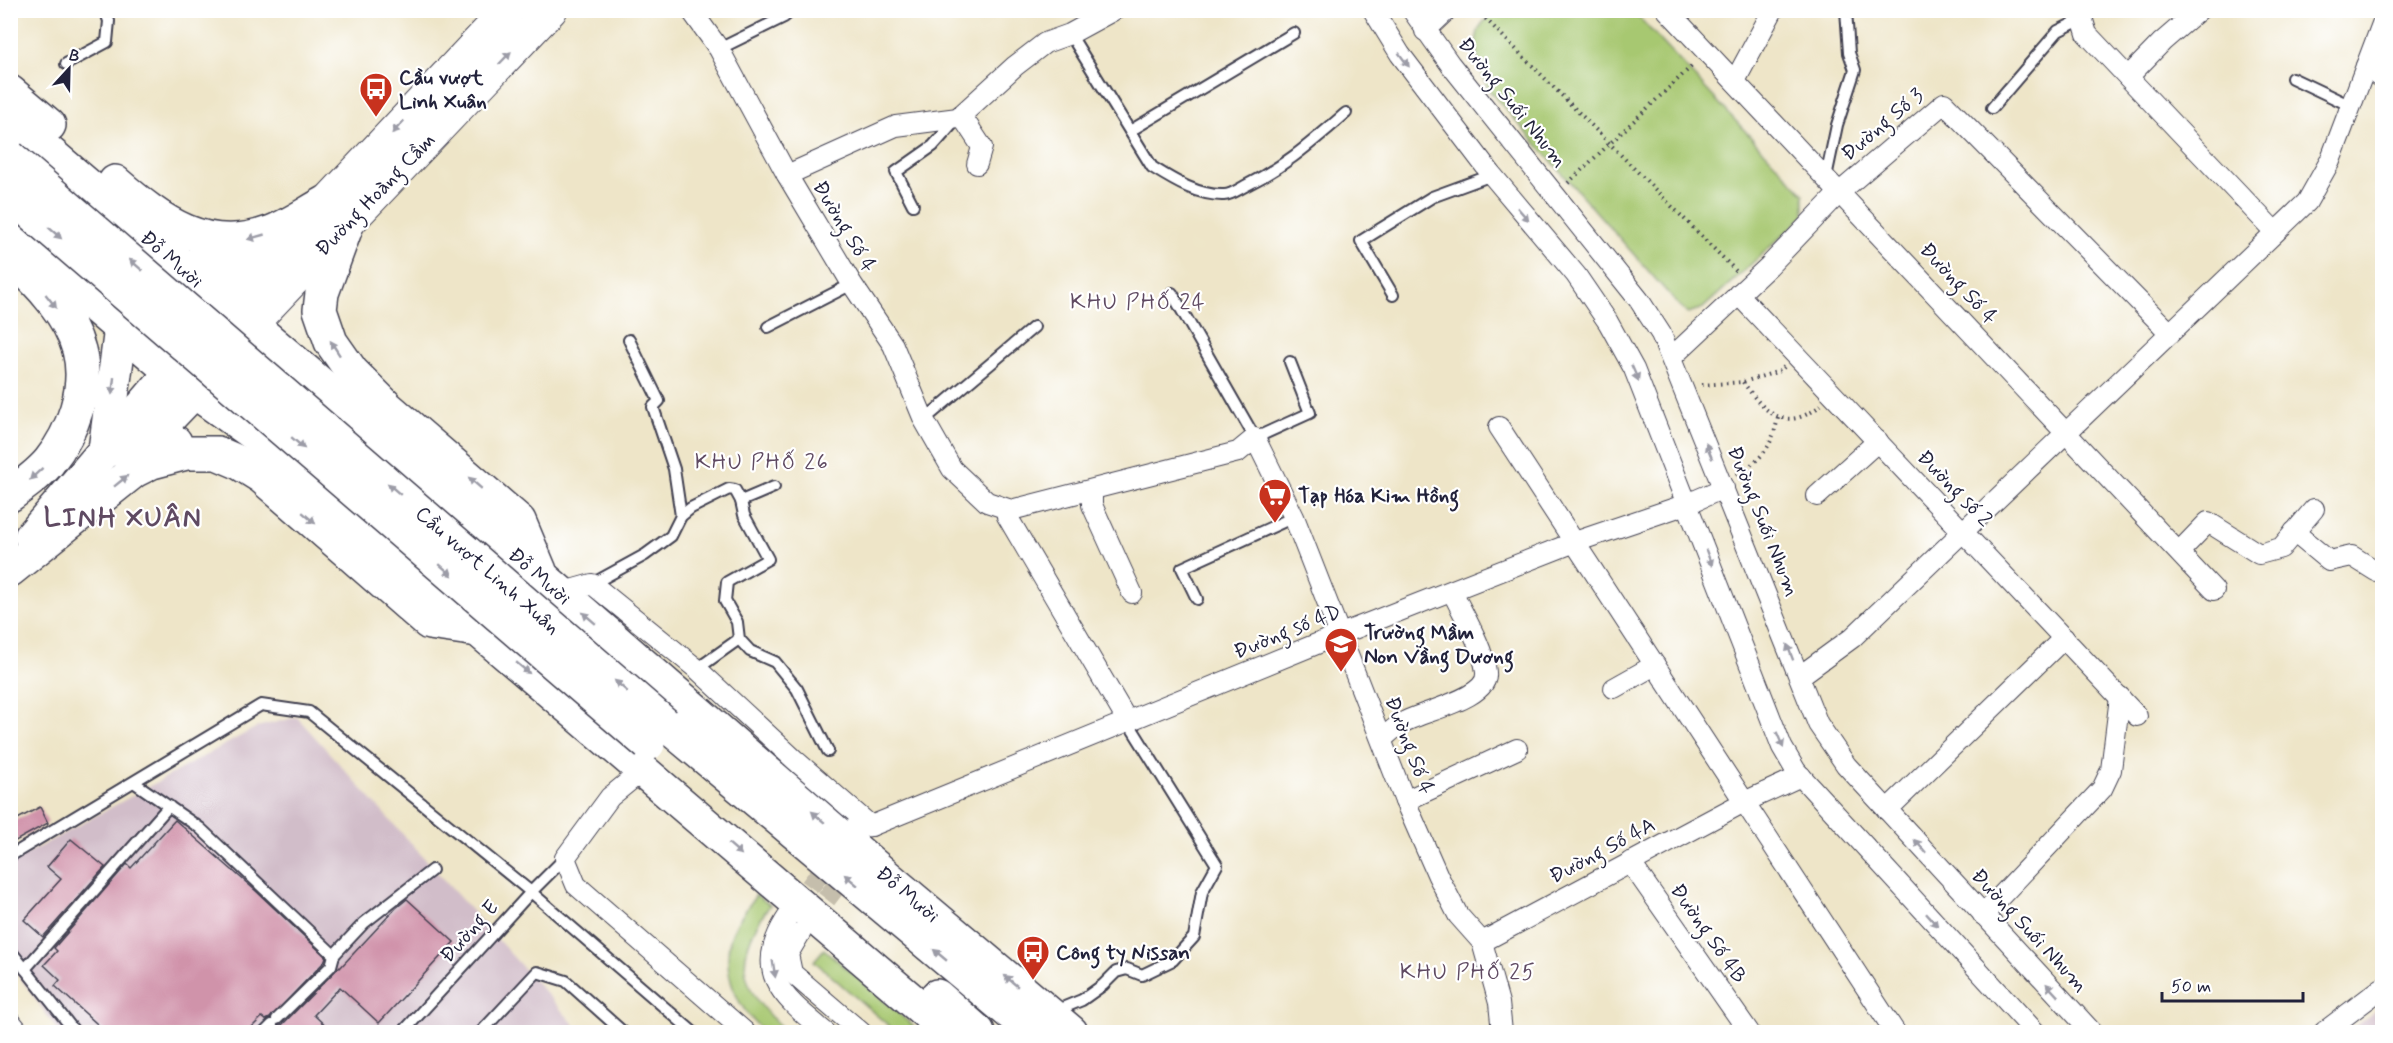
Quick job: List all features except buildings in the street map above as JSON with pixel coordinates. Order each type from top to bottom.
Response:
[{"type":"highway","points":[[10,92],[137,200],[194,235],[211,240],[242,241],[338,212],[321,293],[320,310],[331,342],[352,372],[381,401],[519,521],[552,586]]},
{"type":"highway","name":"Đỗ Mười","points":[[10,118],[308,373],[877,868],[1051,1026]]},
{"type":"highway","name":"Cầu vượt Linh Xuân","points":[[10,157],[652,746]]},
{"type":"highway","name":"Cầu vượt Linh Xuân","points":[[10,195],[652,746]]},
{"type":"highway","name":"Đỗ Mười","points":[[10,234],[184,382],[254,434],[478,630],[652,746],[1051,1026]]},
{"type":"highway","points":[[10,258],[30,274],[70,328],[79,350],[81,371],[76,412],[61,445],[47,463],[10,495]]},
{"type":"highway","points":[[293,259],[308,373],[254,434],[105,450],[121,328],[181,266],[230,268],[293,259]]},
{"type":"highway","points":[[10,552],[30,539],[105,450],[163,424],[184,382],[239,316]]},
{"type":"highway","points":[[10,570],[134,471],[170,456],[186,453],[217,453],[238,462],[262,477],[429,623],[478,630]]},
{"type":"highway","points":[[10,532],[57,505]]},
{"type":"highway","points":[[649,670],[762,824]]},
{"type":"highway","name":"Đỗ Mười","points":[[652,746],[949,1032]]},
{"type":"highway","name":"Đỗ Mười","points":[[762,824],[978,1032]]},
{"type":"main road","name":"Đường Hoàng Cầm","points":[[239,316],[338,212],[551,10]]},
{"type":"main road","name":"Đường Hoàng Cầm","points":[[338,212],[498,15]]},
{"type":"street","name":"Đường Số 4","points":[[691,10],[719,49],[787,175],[852,284],[893,345],[924,420],[952,469],[987,502],[1011,510]]},
{"type":"street","points":[[787,175],[896,126],[960,116],[1015,66],[1045,43],[1070,34],[1114,10]]},
{"type":"street","points":[[1373,10],[1400,54],[1492,175],[1576,275],[1608,322],[1634,369],[1782,747],[1801,776],[2035,1032]]},
{"type":"street","name":"Đường Suối Nhum","points":[[1412,10],[1425,31],[1639,300],[1661,334],[1818,724],[1846,765],[2092,1032]]},
{"type":"street","points":[[1425,31],[1447,10]]},
{"type":"street","name":"Đường Số 4","points":[[1667,10],[2214,590]]},
{"type":"street","points":[[1735,81],[1773,10]]},
{"type":"street","points":[[2128,76],[2199,10]]},
{"type":"street","points":[[2081,14],[2087,34],[2276,232]]},
{"type":"street","points":[[1800,676],[1852,638],[2307,202],[2331,161],[2382,24]]},
{"type":"street","points":[[2366,66],[2382,79]]},
{"type":"street","name":"Đường Số 3","points":[[1672,357],[1840,192],[1944,103],[2170,333]]},
{"type":"street","points":[[960,116],[982,147],[977,164]]},
{"type":"street","name":"Đường số 2","points":[[1743,289],[1798,357],[1831,393],[2138,716]]},
{"type":"street","points":[[1499,427],[1895,1032]]},
{"type":"street","name":"Đường Số 4","points":[[1256,438],[1293,518],[1341,634],[1405,801],[1438,876],[1458,915],[1482,942],[1499,1003],[1502,1032]]},
{"type":"street","points":[[1128,722],[1007,516],[1011,510],[1238,452],[1256,438]]},
{"type":"street","points":[[1817,496],[1878,441]]},
{"type":"street","name":"Đường số 4D","points":[[697,669],[865,833],[1341,634],[1575,542],[1688,504],[1723,485]]},
{"type":"street","points":[[1092,490],[1092,505],[1132,593]]},
{"type":"street","points":[[2179,552],[2208,522],[2259,554],[2281,549],[2314,509]]},
{"type":"street","points":[[2294,532],[2329,561],[2352,556],[2376,571]]},
{"type":"street","points":[[552,586],[592,584],[697,669]]},
{"type":"street","points":[[1382,739],[1404,722],[1474,694],[1484,684],[1487,674],[1481,655],[1452,591]]},
{"type":"street","points":[[1887,810],[2064,638]]},
{"type":"street","points":[[1614,688],[1655,666]]},
{"type":"street","points":[[1983,915],[2102,789],[2111,770],[2120,697]]},
{"type":"street","points":[[652,746],[610,797],[565,858],[576,885],[745,1032]]},
{"type":"street","points":[[1405,801],[1517,749]]},
{"type":"street","name":"Đường Số 4A","points":[[1482,942],[1744,802],[1801,776]]},
{"type":"street","name":"Đường Số 4B","points":[[1630,862],[1749,1032]]},
{"type":"street","points":[[789,915],[776,933],[772,949],[772,970],[778,988],[794,1006],[825,1032]]},
{"type":"street","points":[[801,932],[788,954],[792,973],[861,1032]]},
{"type":"street","points":[[2324,1032],[2382,988]]},
{"type":"street","points":[[10,1021],[19,1032]]},
{"type":"lane","points":[[66,64],[107,42],[109,21],[105,10]]},
{"type":"lane","points":[[719,49],[784,17],[792,10]]},
{"type":"lane","points":[[1826,177],[1837,125],[1856,70],[1849,53],[1846,10]]},
{"type":"lane","points":[[1992,108],[2058,31],[2081,14]]},
{"type":"lane","points":[[1130,131],[1294,33]]},
{"type":"lane","points":[[1070,34],[1152,166],[1172,180],[1203,193],[1227,195],[1269,174],[1294,158],[1346,113]]},
{"type":"lane","points":[[2292,78],[2351,106]]},
{"type":"lane","points":[[913,205],[896,172],[933,146],[960,116]]},
{"type":"lane","points":[[1393,295],[1361,241],[1432,197],[1492,175]]},
{"type":"lane","points":[[768,327],[852,284]]},
{"type":"lane","points":[[1172,293],[1256,438],[1310,413],[1290,362]]},
{"type":"lane","points":[[924,420],[1034,327]]},
{"type":"lane","points":[[629,340],[659,401],[653,406],[674,469],[681,516]]},
{"type":"lane","points":[[741,501],[774,487]]},
{"type":"lane","points":[[592,584],[645,555],[671,536],[681,516],[698,504],[729,489],[735,490],[741,501],[744,515],[768,559],[727,582],[725,601],[737,622],[739,639],[750,651],[775,662],[797,689],[828,751]]},
{"type":"lane","points":[[1197,599],[1182,568],[1293,518]]},
{"type":"lane","points":[[697,669],[739,639]]},
{"type":"lane","points":[[10,856],[135,783],[261,705],[309,712],[531,892],[693,1032]]},
{"type":"lane","points":[[1051,1026],[1116,972],[1127,969],[1142,975],[1173,960],[1194,937],[1202,892],[1217,865],[1128,722]]},
{"type":"lane","points":[[135,783],[200,828],[334,955]]},
{"type":"lane","points":[[25,969],[169,806]]},
{"type":"lane","name":"Đường E","points":[[403,1032],[565,858]]},
{"type":"lane","points":[[271,1026],[331,966],[334,955],[378,911],[432,870]]},
{"type":"lane","points":[[10,950],[75,1032]]},
{"type":"lane","points":[[481,1032],[537,972],[566,981],[623,1032]]},
{"type":"path","points":[[1477,10],[1610,144],[1743,289]]},
{"type":"path","points":[[1556,194],[1706,51]]},
{"type":"path","points":[[1683,387],[1743,382],[1780,371],[1798,357]]},
{"type":"path","points":[[1743,382],[1758,403],[1778,418],[1792,420],[1810,414],[1831,393]]},
{"type":"path","points":[[1723,485],[1764,455],[1774,438],[1778,418]]},
{"type":"shaded area","points":[[297,717],[581,1032],[59,1032],[11,965],[10,863],[257,727]]},
{"type":"shaded area","points":[[2382,1006],[2382,1032],[2347,1032]]},
{"type":"green space","points":[[1496,11],[1633,11],[1804,194],[1804,216],[1703,308],[1688,313],[1681,308],[1488,89],[1482,74],[1476,39],[1482,24]]},
{"type":"green space","points":[[756,895],[770,905],[749,941],[746,973],[750,988],[759,1002],[787,1032],[765,1032],[755,1023],[740,1003],[730,979],[728,954],[730,940],[738,922]]},
{"type":"green space","points":[[824,949],[920,1032],[896,1032],[814,961]]},
{"type":"tunnel","points":[[792,911],[835,853]]},
{"type":"tunnel","points":[[808,923],[850,868]]},
{"type":"place","name":"Cầu vượt Linh Xuân","points":[[376,118]]},
{"type":"place","name":"Tạp Hóa Kim Hồng","points":[[1275,524]]},
{"type":"place","name":"Trường Mầm Non Vầng Dương","points":[[1341,673]]},
{"type":"place","name":"Công ty Nissan","points":[[1033,981]]},
{"type":"district","name":"KHU PHỐ 24","points":[[1138,301]]},
{"type":"district","name":"KHU PHỐ 26","points":[[762,461]]},
{"type":"district","name":"LINH XUÂN","points":[[123,517]]},
{"type":"district","name":"KHU PHỐ 25","points":[[1468,971]]}]
